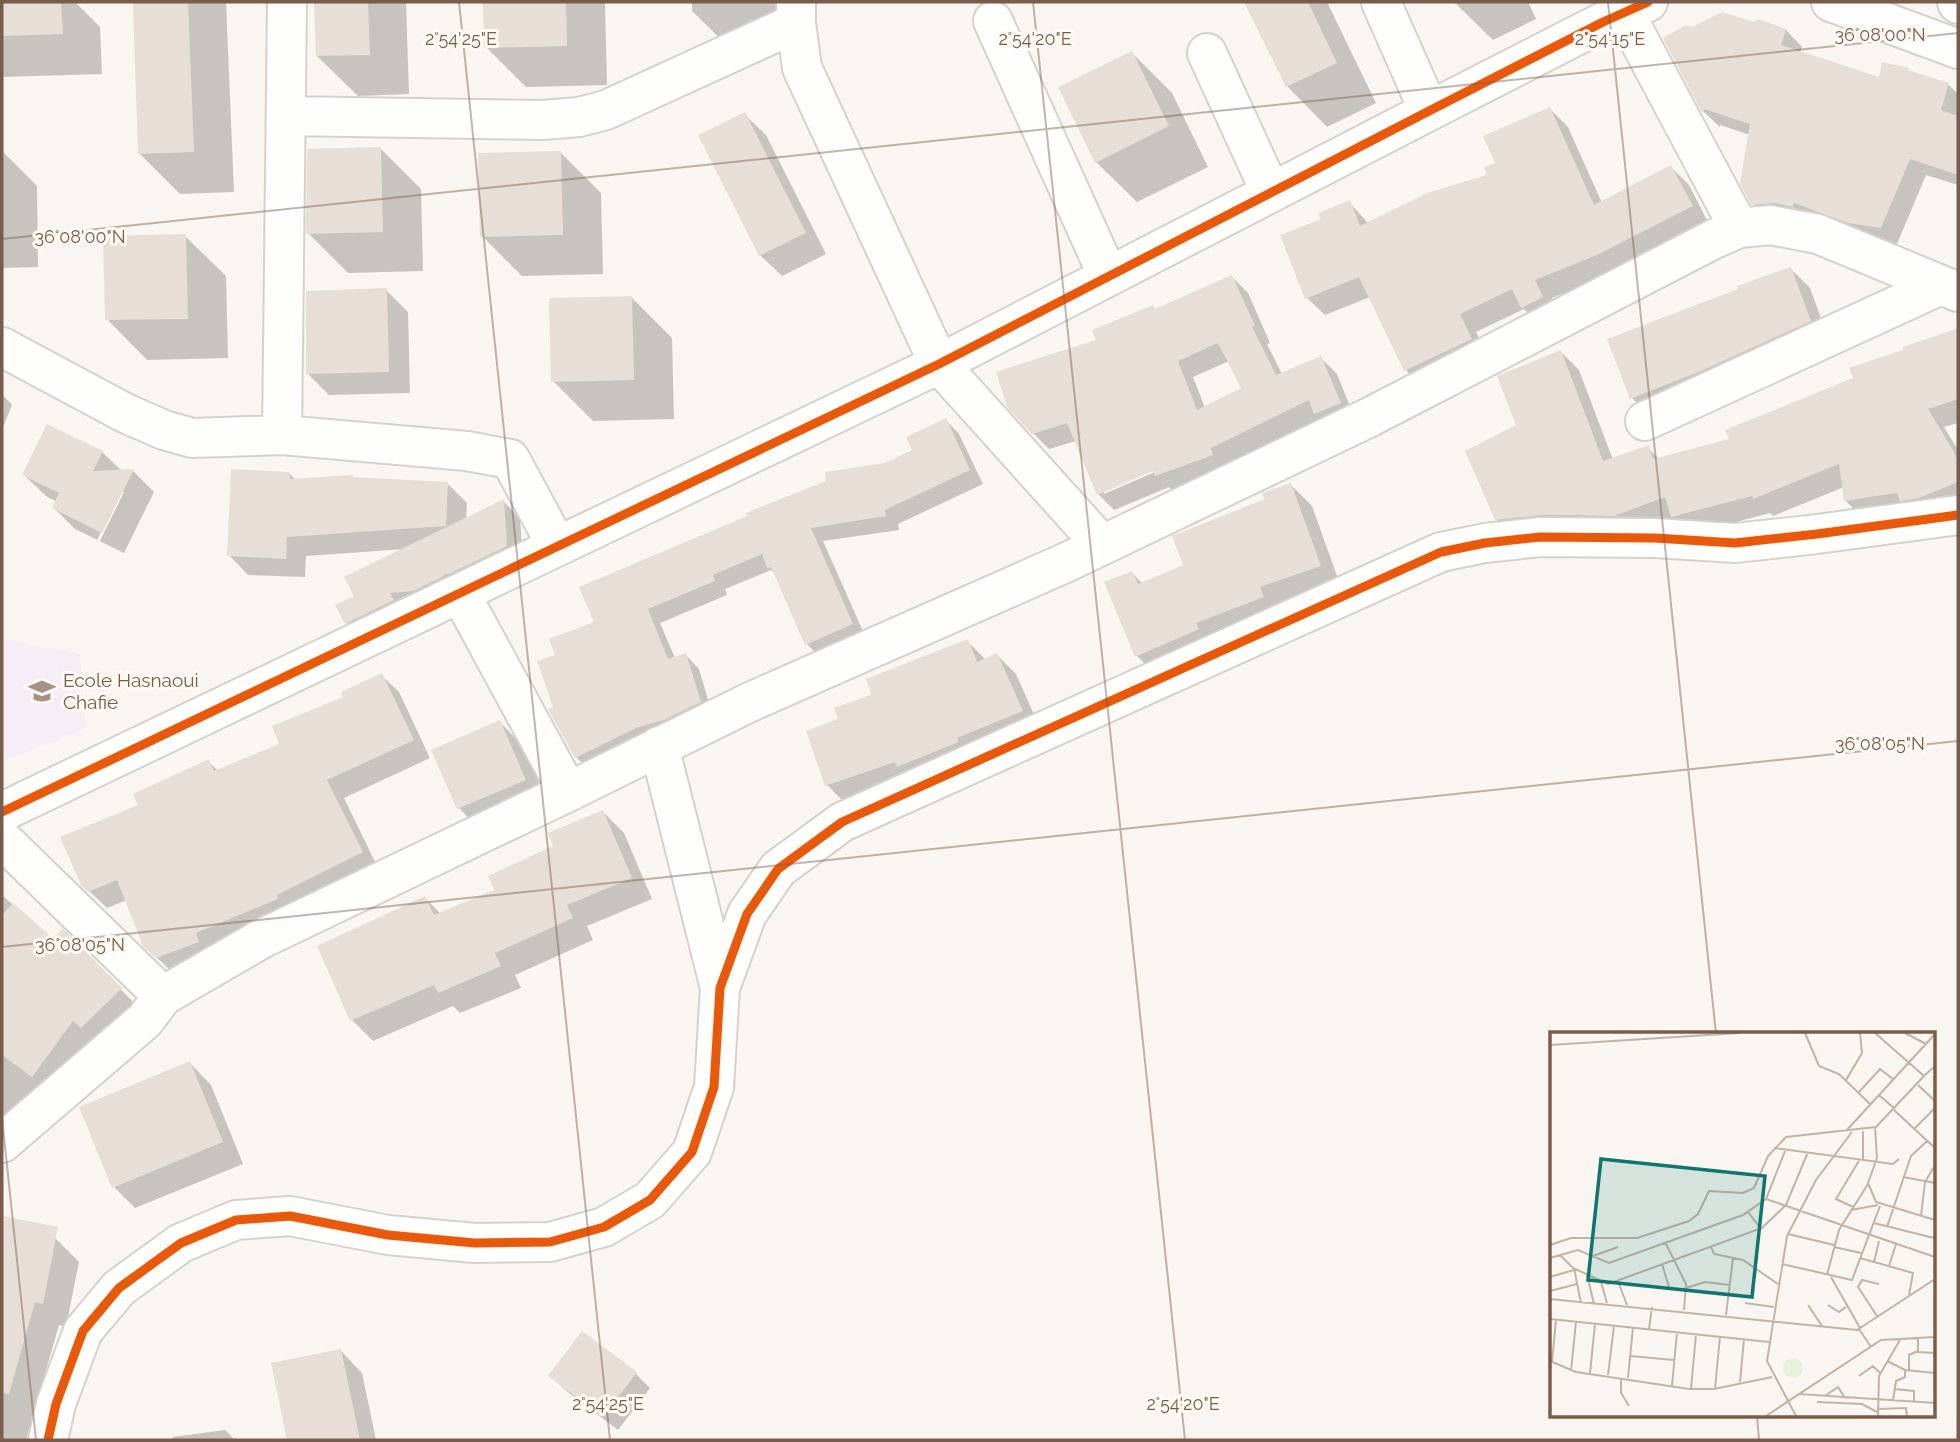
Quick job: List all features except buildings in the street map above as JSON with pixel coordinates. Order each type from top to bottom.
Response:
[{"type":"street","points":[[282,435],[287,2]]},
{"type":"street","points":[[1381,2],[1429,111]]},
{"type":"street","points":[[1831,2],[1958,50]]},
{"type":"street","points":[[2,812],[939,363],[1429,111],[1617,9],[1739,228]]},
{"type":"street","points":[[286,116],[543,120],[579,117],[606,110],[796,13],[802,68],[939,363],[1102,545]]},
{"type":"street","points":[[993,21],[1108,276]]},
{"type":"street","points":[[1208,53],[1271,193]]},
{"type":"street","points":[[2,1143],[145,1020],[163,996],[263,938],[748,703],[1102,545],[1370,417],[1739,228],[1770,225],[1818,234],[1950,288]]},
{"type":"street","points":[[1645,421],[1950,288]]},
{"type":"street","points":[[2,346],[125,413],[164,430],[192,438],[282,435],[467,451],[510,459],[557,547]]},
{"type":"street","points":[[48,1440],[55,1404],[83,1331],[111,1296],[181,1243],[236,1220],[290,1216],[388,1235],[475,1243],[550,1242],[604,1227],[650,1200],[692,1152],[714,1087],[720,988],[747,914],[778,869],[842,822],[1441,552],[1485,543],[1540,537],[1735,542],[1958,515]]},
{"type":"street","points":[[460,593],[568,792]]},
{"type":"street","points":[[659,746],[720,988]]},
{"type":"street","points":[[2,839],[163,996]]},
{"type":"shaded area","name":"Ecole Hasnaoui Chafie","points":[[2,639],[80,654],[86,729],[2,761]]},
{"type":"cycle path","points":[[2,812],[939,364],[1603,22],[1648,2]]},
{"type":"cycle path","points":[[48,1440],[56,1404],[83,1331],[119,1288],[181,1243],[236,1220],[290,1216],[388,1235],[475,1243],[550,1242],[604,1227],[650,1200],[692,1152],[714,1087],[720,988],[747,914],[778,869],[842,822],[1441,552],[1485,543],[1540,537],[1655,538],[1735,543],[1958,515]]},
{"type":"place","name":"Ecole Hasnaoui Chafie","points":[[42,691]]}]
